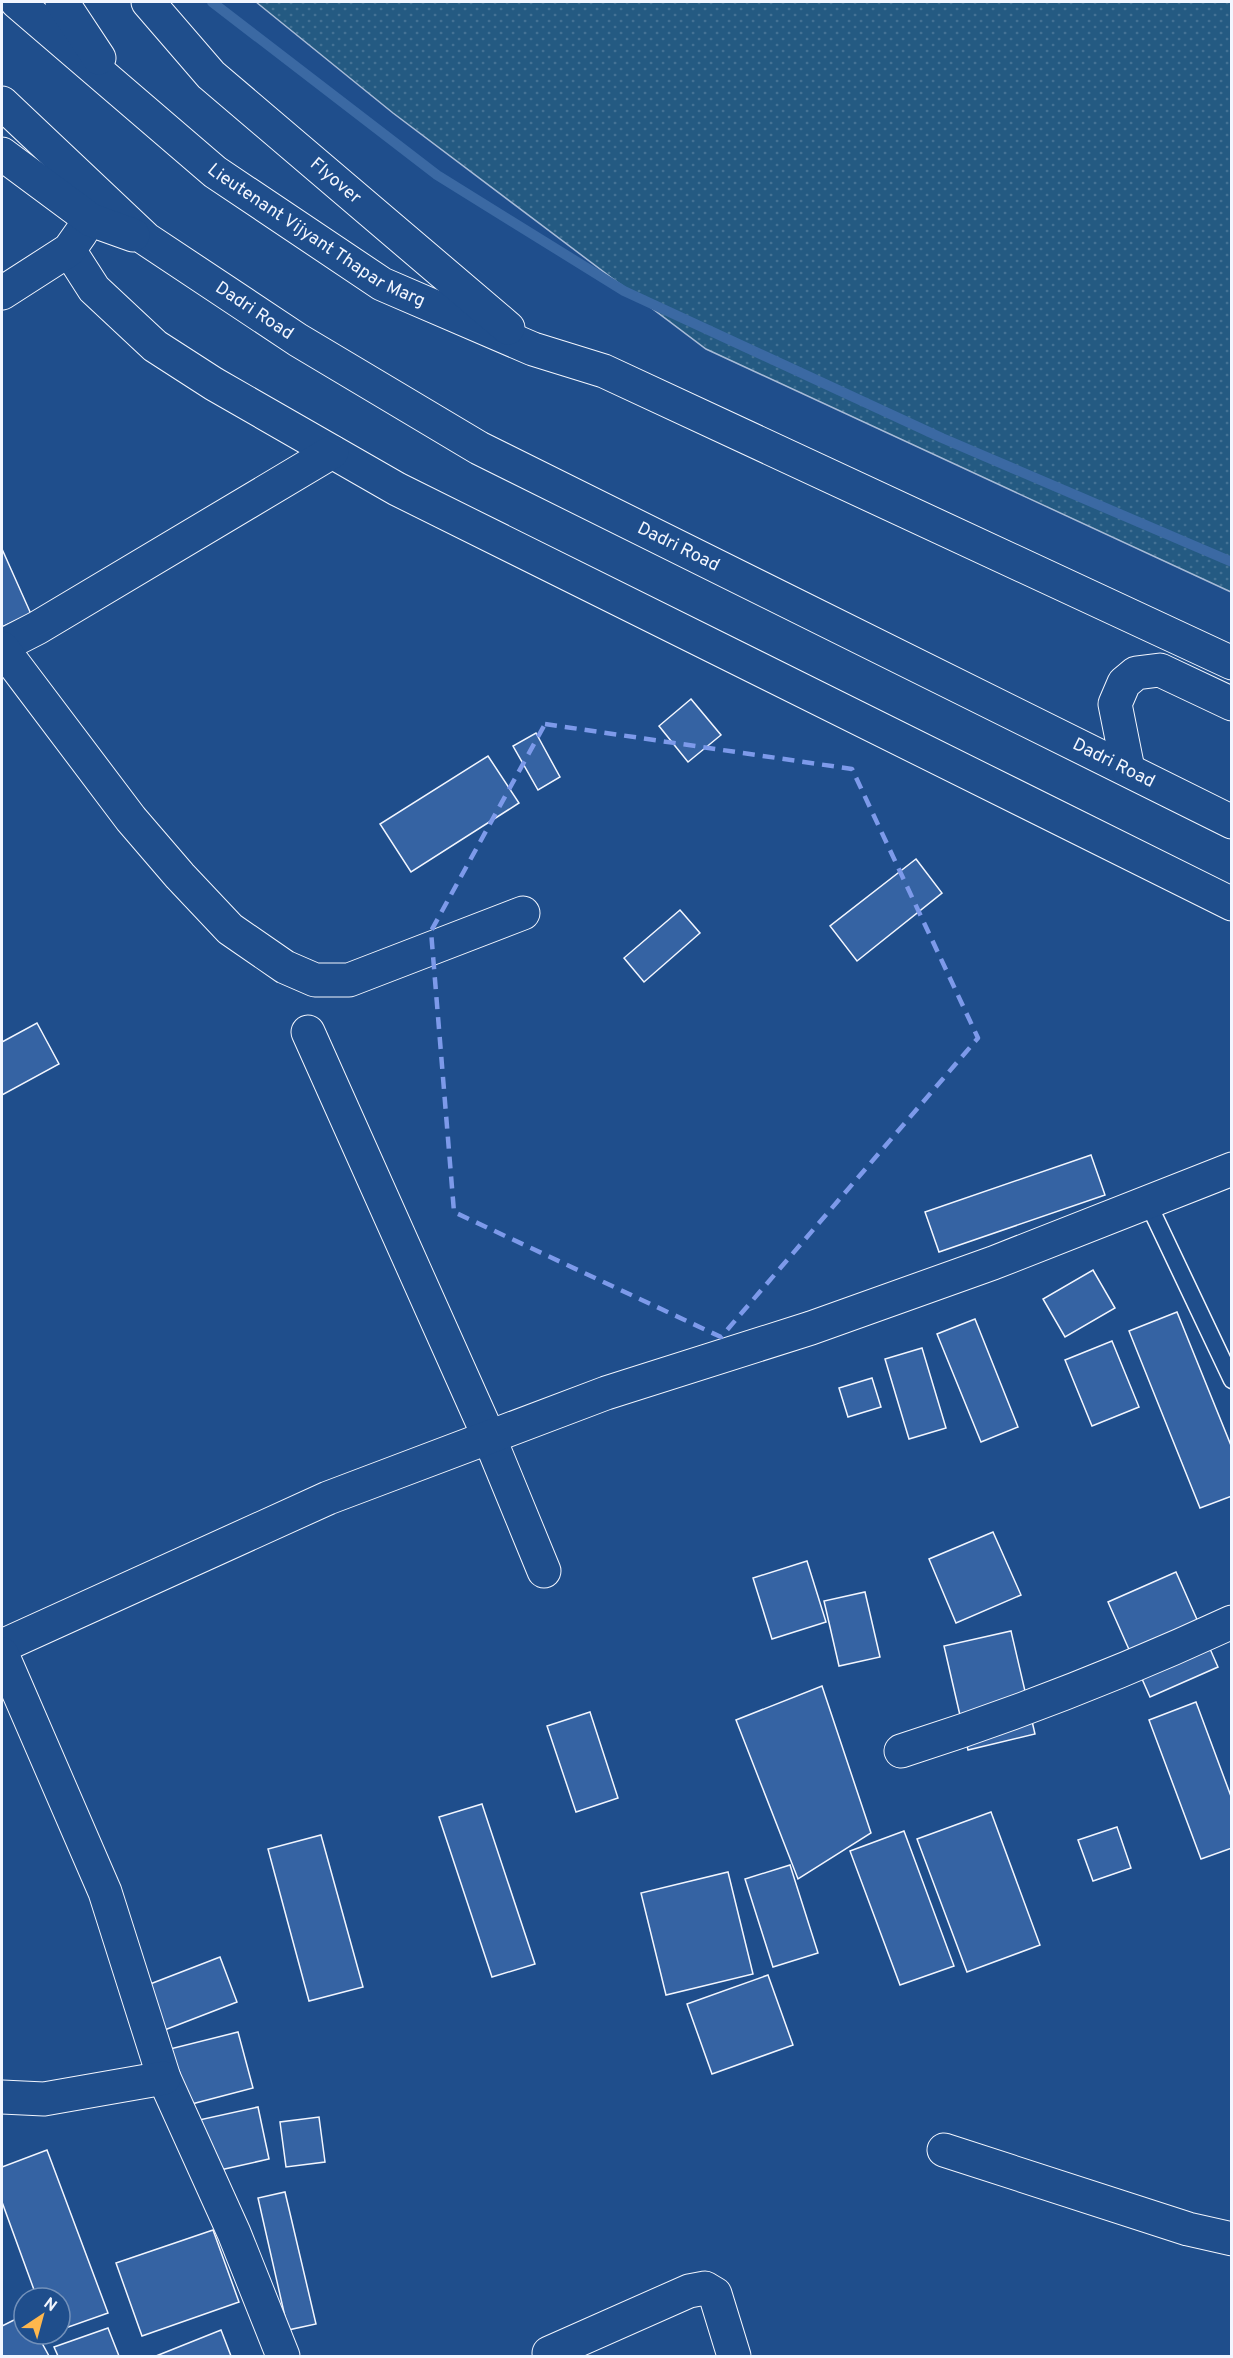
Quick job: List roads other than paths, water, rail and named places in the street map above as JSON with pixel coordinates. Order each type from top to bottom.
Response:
[{"type":"street","name":"Lieutenant Vijyant Thapar Marg","points":[[16,2],[215,172],[382,284],[533,349]]},
{"type":"street","points":[[62,2],[120,91]]},
{"type":"street","name":"Flyover","points":[[148,2],[211,75],[533,349]]},
{"type":"street","points":[[2,103],[146,239]]},
{"type":"street","points":[[2,154],[91,220],[146,239]]},
{"type":"street","points":[[2,292],[69,250],[91,220]]},
{"type":"street","name":"Dadri Road","points":[[146,239],[298,340],[479,448],[1232,822]]},
{"type":"street","points":[[69,250],[94,289],[155,346],[214,384],[397,489],[1232,904]]},
{"type":"street","points":[[533,349],[604,371],[1232,663]]},
{"type":"street","points":[[332,452],[2,647],[131,819],[180,876],[230,929],[285,967],[315,980],[349,981],[522,913]]},
{"type":"street","points":[[1128,769],[1115,704],[1124,683],[1136,673],[1160,670],[1232,704]]},
{"type":"street","points":[[308,1032],[489,1437],[544,1571]]},
{"type":"street","points":[[2,1646],[328,1498],[606,1394],[832,1321],[993,1263],[1232,1169]]},
{"type":"street","points":[[901,1751],[990,1722],[1169,1651],[1232,1622]]},
{"type":"street","points":[[2,1654],[14,1713],[105,1892],[164,2078],[234,2233],[283,2356]]},
{"type":"street","points":[[2,2097],[44,2099],[164,2078]]},
{"type":"street","points":[[944,2150],[1188,2229],[1232,2239]]},
{"type":"street","points":[[549,2353],[689,2291],[705,2288],[715,2294],[734,2356]]},
{"type":"lane","points":[[1148,1201],[1232,1380]]},
{"type":"waterway","points":[[212,2],[437,175],[624,291],[942,438],[1232,562]]}]
